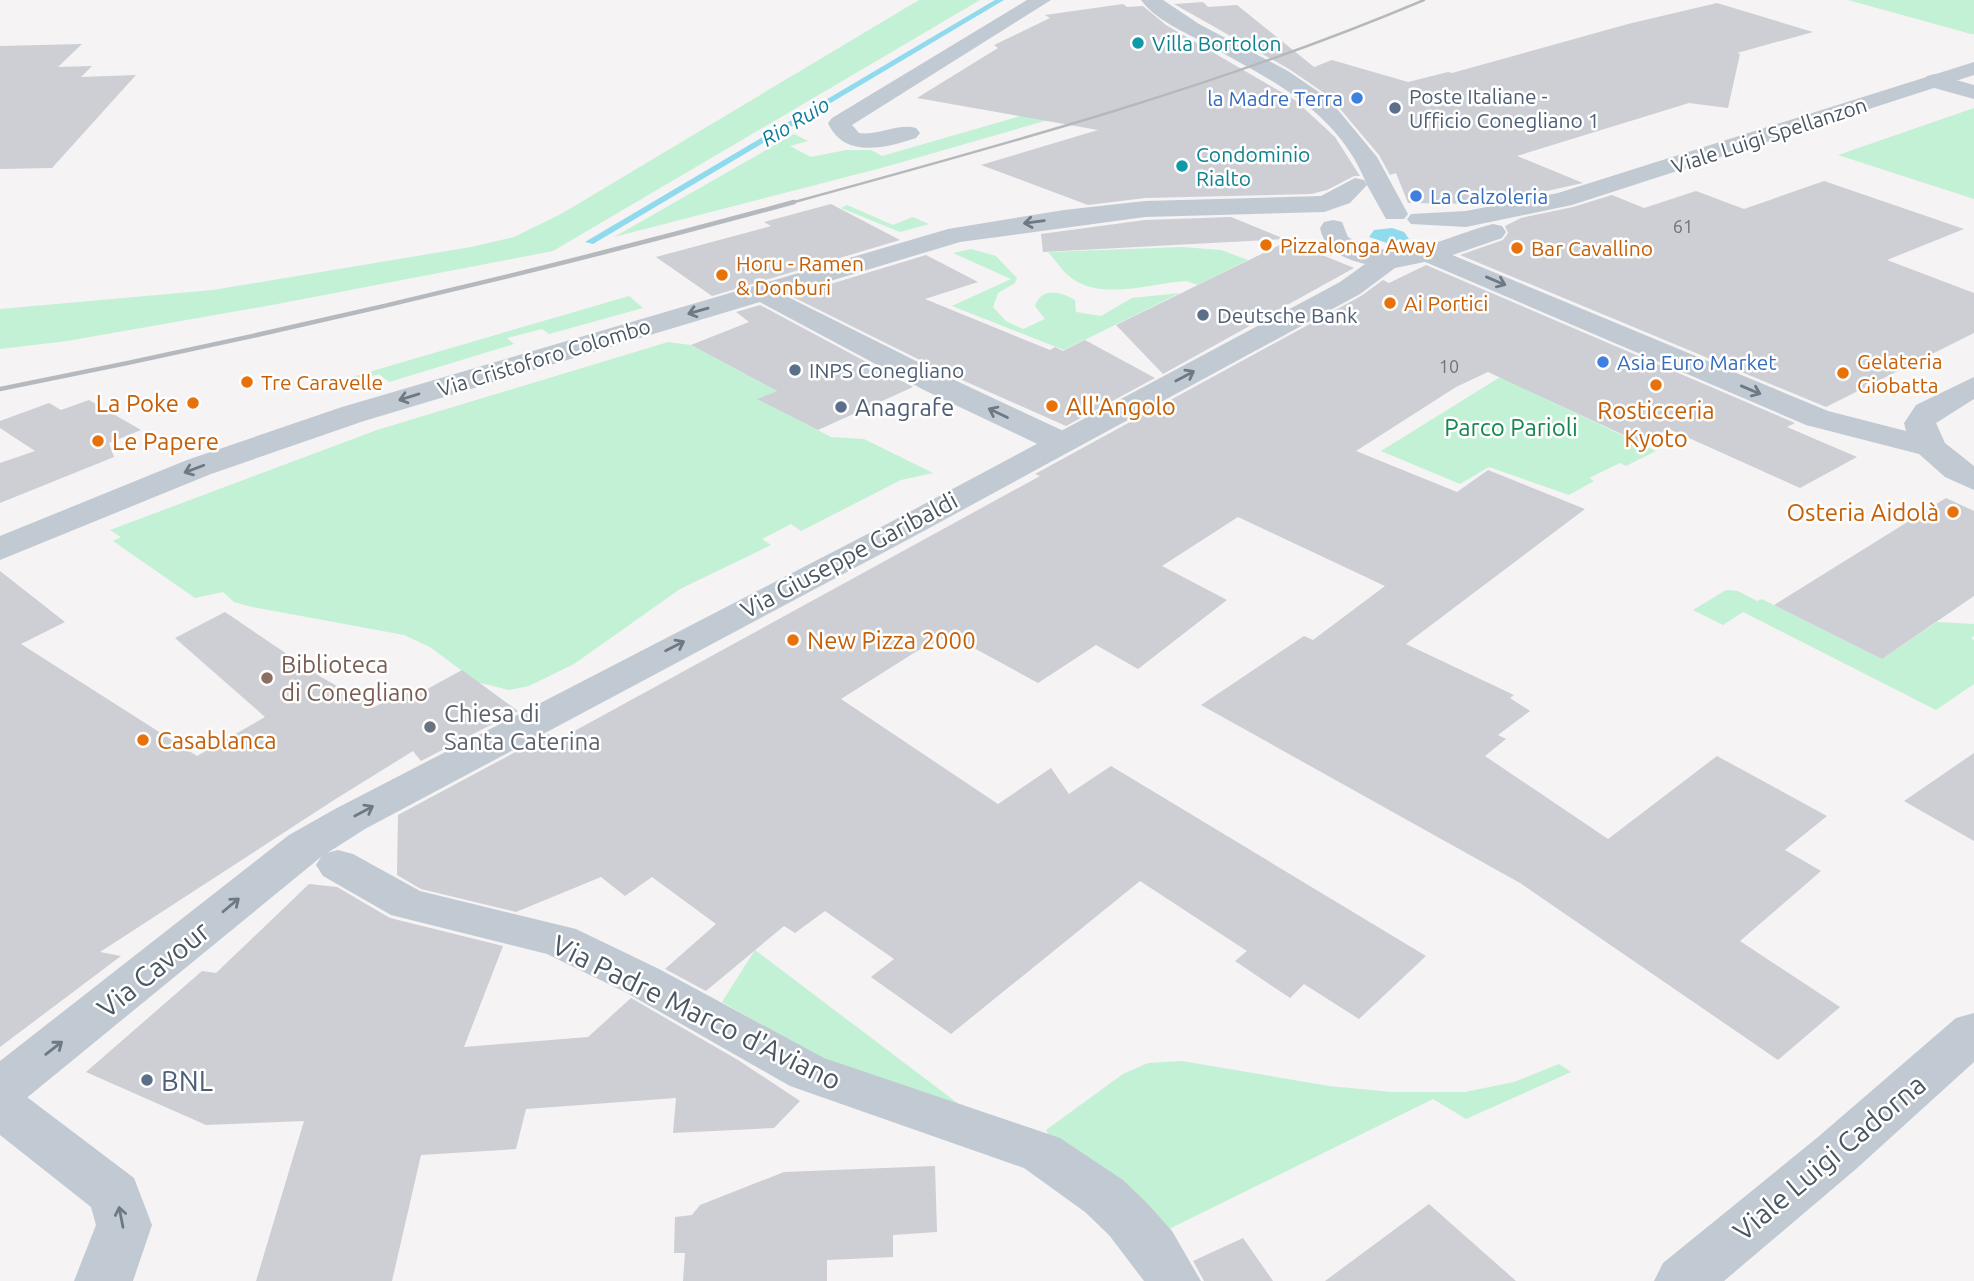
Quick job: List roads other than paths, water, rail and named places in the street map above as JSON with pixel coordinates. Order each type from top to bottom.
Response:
[{"type":"street","points":[[908,133],[882,141],[864,141],[846,133],[841,123],[1041,0]]},
{"type":"street","points":[[1151,0],[1179,23],[1312,97],[1342,125],[1349,140],[1368,163],[1387,205],[1407,216],[1440,228],[1449,240],[1440,250],[1817,418],[1931,447]]},
{"type":"street","points":[[1959,76],[1974,92]]},
{"type":"street","name":"Viale Luigi Spellanzon","points":[[1351,219],[1407,216],[1466,219],[1563,200],[1959,76]]},
{"type":"street","points":[[1349,140],[1357,206],[1336,241],[1349,249],[1390,259]]},
{"type":"street","name":"Via Cristoforo Colombo","points":[[0,549],[199,467],[340,419],[957,235],[1101,214],[1196,207],[1297,207],[1341,198],[1355,185]]},
{"type":"street","name":"Viale Luigi Spellanzon","points":[[1390,259],[1440,250],[1527,222],[1563,200]]},
{"type":"street","name":"Via Cristoforo Colombo","points":[[1101,214],[1351,219]]},
{"type":"street","name":"Via Giuseppe Garibaldi","points":[[321,855],[533,720],[897,532],[1350,288],[1390,259]]},
{"type":"street","points":[[764,293],[935,383],[1060,442]]},
{"type":"street","points":[[1974,386],[1922,417],[1921,430],[1931,447],[1950,465],[1974,480]]},
{"type":"street","name":"Via Cavour","points":[[0,1090],[321,855]]},
{"type":"street","name":"Via Padre Marco d'Aviano","points":[[321,855],[407,904],[460,919],[526,930],[560,941],[643,981],[807,1072],[1042,1153],[1070,1169],[1128,1219],[1153,1248],[1173,1281]]},
{"type":"street","name":"Viale Luigi Cadorna","points":[[1683,1281],[1837,1153],[1974,1032]]},
{"type":"street","points":[[0,1106],[115,1194],[124,1225],[110,1270],[103,1281]]},
{"type":"water","points":[[1392,228],[1404,232],[1409,239],[1390,244],[1369,237],[1374,230]]},
{"type":"waterway","name":"Rio Ruio","points":[[590,242],[1000,0]]},
{"type":"railway","points":[[787,204],[1109,113],[1268,60],[1424,0]]},
{"type":"railway","points":[[0,389],[200,348],[398,303],[794,202]]},
{"type":"place","name":"Villa Bortolon","points":[[1138,43]]},
{"type":"place","name":"la Madre Terra","points":[[1357,98]]},
{"type":"place","name":"Poste Italiane - Ufficio Conegliano 1","points":[[1395,108]]},
{"type":"place","name":"Condominio Rialto","points":[[1182,166]]},
{"type":"place","name":"La Calzoleria","points":[[1416,196]]},
{"type":"place","name":"Pizzalonga Away","points":[[1266,245]]},
{"type":"place","name":"Bar Cavallino","points":[[1517,248]]},
{"type":"place","name":"Horu - Ramen & Donburi","points":[[722,275]]},
{"type":"place","name":"Ai Portici","points":[[1390,303]]},
{"type":"place","name":"Deutsche Bank","points":[[1203,315]]},
{"type":"place","name":"Asia Euro Market","points":[[1603,362]]},
{"type":"place","name":"INPS Conegliano","points":[[795,370]]},
{"type":"place","name":"Gelateria Giobatta","points":[[1843,373]]},
{"type":"place","name":"Tre Caravelle","points":[[247,382]]},
{"type":"place","name":"Rosticceria Kyoto","points":[[1656,385]]},
{"type":"place","name":"La Poke","points":[[193,403]]},
{"type":"place","name":"All'Angolo","points":[[1052,406]]},
{"type":"place","name":"Anagrafe","points":[[841,407]]},
{"type":"place","name":"Le Papere","points":[[98,441]]},
{"type":"place","name":"Osteria Aidolà","points":[[1953,512]]},
{"type":"place","name":"New Pizza 2000","points":[[793,640]]},
{"type":"place","name":"Biblioteca di Conegliano","points":[[267,678]]},
{"type":"place","name":"Chiesa di Santa Caterina","points":[[430,727]]},
{"type":"place","name":"Casablanca","points":[[143,740]]},
{"type":"place","name":"BNL","points":[[147,1080]]},
{"type":"park label","name":"Parco Parioli","points":[[1511,427]]}]
